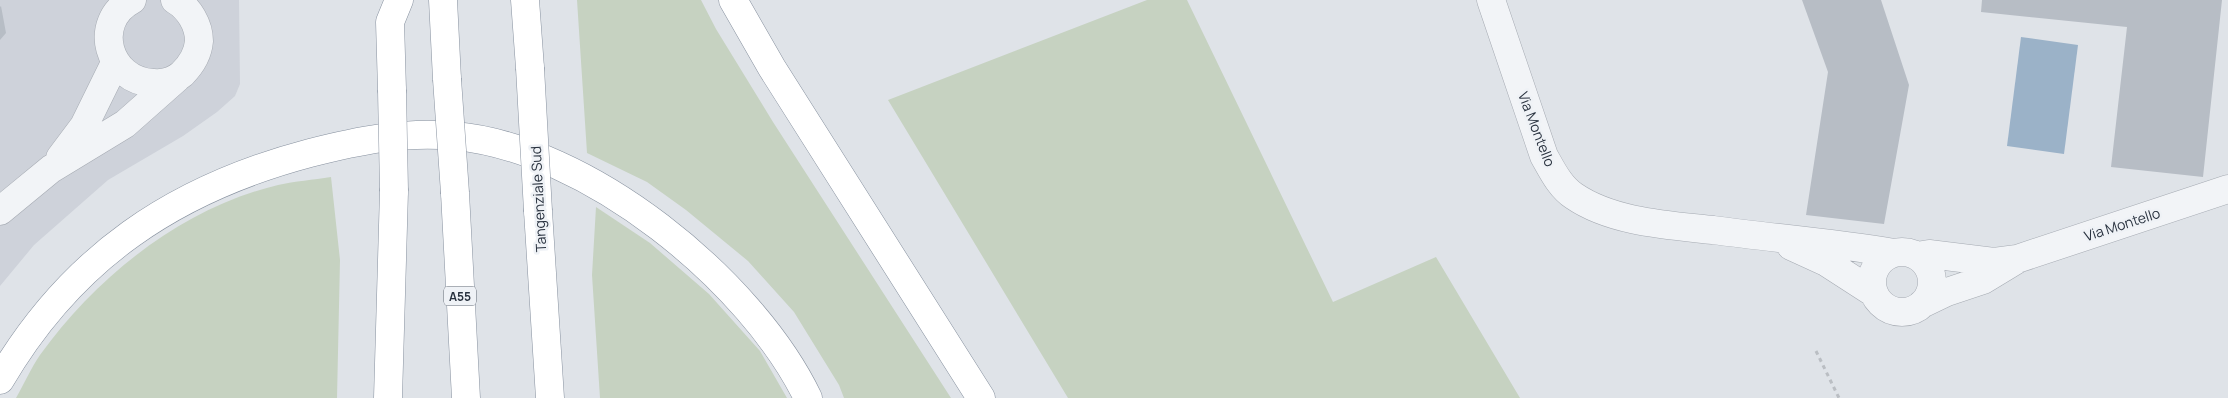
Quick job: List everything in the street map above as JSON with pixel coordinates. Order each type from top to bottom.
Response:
[{"type":"highway","points":[[388,398],[394,191],[390,22],[399,0]]},
{"type":"highway","name":"A55","points":[[443,0],[466,398]]},
{"type":"highway","name":"Tangenziale Sud","points":[[525,0],[550,398]]},
{"type":"highway","points":[[733,0],[772,68],[981,398]]},
{"type":"highway","points":[[0,380],[38,321],[62,295],[96,261],[130,233],[163,212],[228,179],[270,164],[376,138],[418,134],[455,136],[505,144],[547,160],[629,205],[671,235],[716,275],[747,309],[778,350],[808,398]]},
{"type":"highway","points":[[372,398],[392,271]]},
{"type":"street","points":[[132,0],[117,13],[110,26],[108,42],[115,62],[125,75],[140,83],[162,84],[177,78]]},
{"type":"street","points":[[175,0],[188,10],[196,24],[198,41],[195,57]]},
{"type":"street","points":[[0,211],[50,169],[125,124],[188,68],[195,57],[205,31],[206,0]]},
{"type":"street","name":"Via Montello","points":[[1491,0],[1544,156],[1555,176],[1572,194],[1589,205],[1626,217],[1776,239],[1839,244],[1906,255],[1929,254],[1994,262],[2017,259],[2228,188]]},
{"type":"street","points":[[50,169],[84,126],[115,62]]},
{"type":"street","name":"Via Montello","points":[[1776,239],[1826,262],[1874,293],[1882,304],[1898,311],[1916,308],[1947,292],[1983,280],[2017,259]]},
{"type":"street","points":[[1874,293],[1872,286],[1875,270],[1879,263],[1906,255],[1926,265],[1932,279],[1928,295],[1922,304]]},
{"type":"path","points":[[1816,351],[1840,398]]},
{"type":"shaded area","points":[[0,0],[239,0],[240,84],[235,96],[217,112],[183,136],[108,180],[34,245],[0,286]]},
{"type":"green space","points":[[577,0],[701,0],[716,29],[773,122],[951,398],[844,398],[839,385],[794,312],[748,261],[686,210],[647,182],[587,153]]},
{"type":"green space","points":[[1147,0],[1187,0],[1333,302],[1436,257],[1520,398],[1068,398],[888,100]]},
{"type":"green space","points":[[331,177],[340,260],[337,398],[16,398],[40,355],[63,326],[88,298],[144,249],[208,210],[243,196],[278,185]]},
{"type":"green space","points":[[596,207],[650,243],[709,294],[760,351],[787,398],[600,398],[592,275]]},
{"type":"water","points":[[2021,37],[2078,45],[2064,154],[2007,146]]},
{"type":"building","points":[[1802,0],[1881,0],[1909,85],[1884,224],[1806,215],[1828,72]]},
{"type":"building","points":[[1982,0],[2222,0],[2203,177],[2111,167],[2127,27],[1981,12]]},
{"type":"building","points":[[0,7],[6,33],[0,40]]}]
